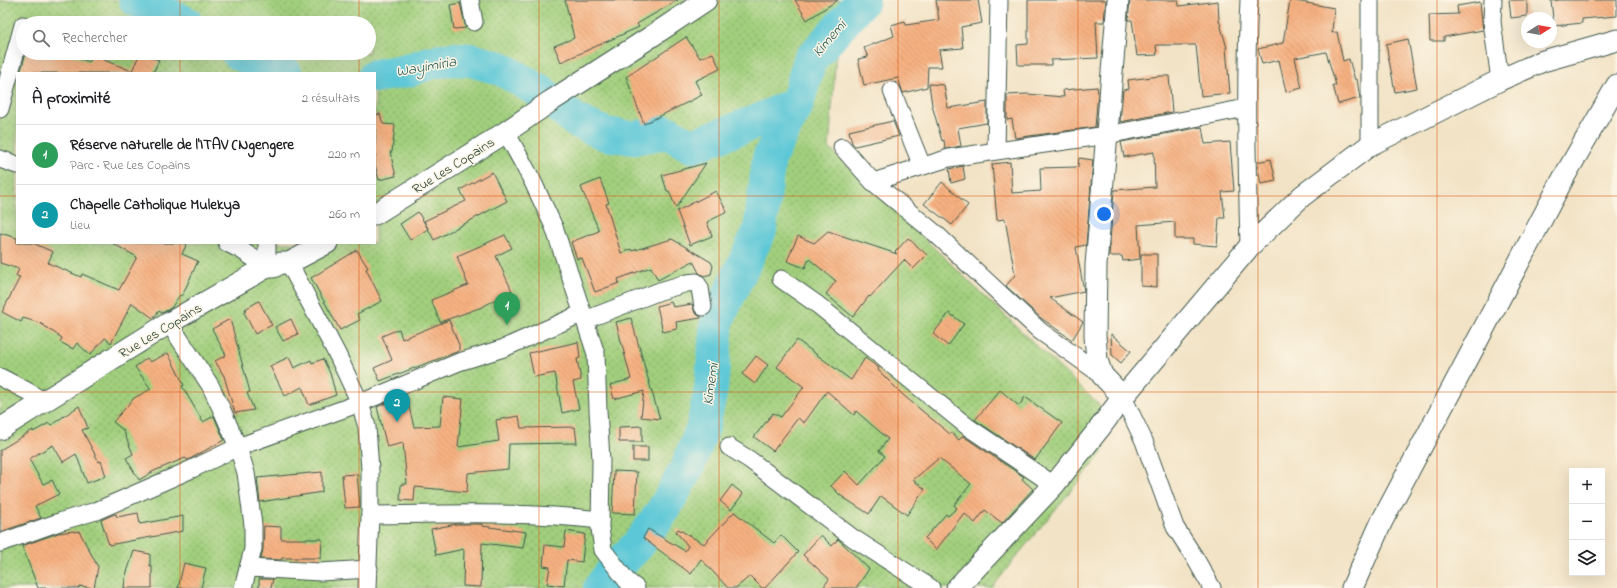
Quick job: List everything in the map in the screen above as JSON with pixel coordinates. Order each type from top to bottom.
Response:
[{"type":"street","points":[[470,0],[474,22]]},
{"type":"street","name":"Rue Les Copains","points":[[376,213],[506,132],[564,92],[706,0]]},
{"type":"street","points":[[996,150],[1000,0]]},
{"type":"street","points":[[1102,375],[1097,360],[1095,336],[1096,265],[1118,0]]},
{"type":"street","points":[[1249,0],[1246,51],[1249,247]]},
{"type":"street","points":[[1370,0],[1370,145]]},
{"type":"street","points":[[1493,0],[1492,22],[1500,80]]},
{"type":"street","points":[[957,588],[1054,485],[1100,430],[1123,398],[1249,247],[1302,196],[1370,145],[1500,80],[1543,61],[1617,40]]},
{"type":"street","points":[[0,109],[16,51]]},
{"type":"street","points":[[1352,588],[1385,514],[1564,177],[1617,85]]},
{"type":"street","points":[[892,91],[922,166]]},
{"type":"street","points":[[873,182],[950,158],[996,150],[1107,135],[1246,108]]},
{"type":"street","points":[[506,132],[532,180],[554,227],[596,354],[601,460],[600,528],[603,550],[632,584]]},
{"type":"street","points":[[842,147],[873,182],[935,233],[1040,331],[1102,375],[1123,398],[1144,441],[1175,527],[1212,588]]},
{"type":"street","points":[[0,159],[16,165]]},
{"type":"street","points":[[229,244],[267,267]]},
{"type":"street","points":[[266,244],[267,267]]},
{"type":"street","name":"Rue Les Copains","points":[[0,429],[169,323],[267,267],[273,267],[281,263],[289,263],[325,244]]},
{"type":"street","points":[[289,263],[338,356],[360,403],[367,427],[370,515],[368,588]]},
{"type":"street","points":[[781,279],[818,306],[968,427],[1054,485]]},
{"type":"street","points":[[0,543],[62,521],[96,511],[238,447],[360,403],[459,362],[504,348],[584,316],[687,282],[696,282],[700,288],[703,307]]},
{"type":"street","points":[[169,323],[210,385],[238,447],[246,474],[253,525],[252,549],[243,588]]},
{"type":"street","points":[[0,377],[44,402]]},
{"type":"street","points":[[729,448],[750,460],[853,538],[931,588]]},
{"type":"street","points":[[370,515],[510,514],[576,517],[600,520]]},
{"type":"street","points":[[248,568],[320,572],[369,569]]},
{"type":"green space","points":[[0,0],[840,0],[829,148],[1101,407],[1102,453],[992,588],[0,588]]},
{"type":"building","points":[[565,0],[678,0],[637,24],[639,27],[561,62],[554,46],[574,38]]},
{"type":"building","points":[[795,0],[838,0],[807,20]]},
{"type":"building","points":[[936,0],[978,0],[982,23],[961,27],[963,48],[939,50],[942,67],[928,67],[927,87],[903,93],[898,78],[864,85],[858,59],[868,57],[864,48],[894,36],[891,25],[905,21],[906,25],[939,20]]},
{"type":"building","points":[[1028,0],[1106,0],[1104,22],[1096,22],[1098,58],[1051,60],[1051,65],[1018,65],[1017,45],[1028,44]]},
{"type":"building","points":[[1130,0],[1178,0],[1179,6],[1218,1],[1219,20],[1227,48],[1230,93],[1201,96],[1196,45],[1156,45],[1157,55],[1137,56],[1132,20],[1128,20]]},
{"type":"building","points":[[1290,0],[1334,8],[1332,33],[1337,32],[1343,61],[1349,59],[1355,80],[1357,79],[1360,98],[1338,104],[1333,85],[1336,85],[1326,52],[1295,58],[1302,88],[1286,92],[1279,60],[1262,64],[1258,49],[1283,43]]},
{"type":"building","points":[[1509,0],[1527,0],[1527,12],[1521,12],[1521,17],[1511,18]]},
{"type":"building","points":[[1617,0],[1617,16],[1582,19],[1582,23],[1557,26],[1557,12],[1552,12],[1551,1]]},
{"type":"building","points":[[1480,2],[1483,30],[1444,37],[1444,41],[1430,41],[1429,15],[1458,14],[1457,6]]},
{"type":"building","points":[[460,3],[466,28],[454,29],[450,5]]},
{"type":"building","points":[[686,37],[700,58],[713,53],[720,69],[695,81],[702,95],[644,124],[626,77]]},
{"type":"building","points":[[1408,39],[1417,88],[1395,92],[1386,44]]},
{"type":"building","points":[[24,60],[84,60],[89,62],[90,60],[104,60],[132,71],[137,60],[159,60],[153,72],[20,72]]},
{"type":"building","points":[[1169,76],[1172,112],[1120,122],[1123,90],[1129,89],[1128,80]]},
{"type":"building","points":[[929,84],[944,85],[948,108],[987,102],[987,123],[958,128],[961,146],[945,149],[944,140],[942,141],[932,105]]},
{"type":"building","points":[[1097,87],[1098,92],[1095,127],[1015,138],[1012,119],[1007,120],[1007,95],[1027,94],[1064,97],[1063,90]]},
{"type":"building","points":[[380,114],[383,124],[395,125],[392,152],[390,152],[396,176],[379,180],[376,169],[376,115]]},
{"type":"building","points":[[893,121],[899,136],[855,146],[852,143],[849,131]]},
{"type":"building","points":[[1202,127],[1205,144],[1230,142],[1234,191],[1222,192],[1225,218],[1219,218],[1217,246],[1193,244],[1193,239],[1175,239],[1175,222],[1138,225],[1140,259],[1123,261],[1122,256],[1109,256],[1114,190],[1155,187],[1154,152],[1124,157],[1121,142]]},
{"type":"building","points":[[1079,158],[1093,160],[1086,245],[1076,247],[1084,291],[1050,298],[1083,322],[1072,340],[1041,318],[1006,286],[1015,275],[1005,219],[997,220],[992,164],[1010,162],[1012,193],[1041,191],[1040,168],[1078,167]]},
{"type":"building","points":[[1271,159],[1276,181],[1261,184],[1257,162]]},
{"type":"building","points":[[706,163],[676,208],[669,191],[667,191],[662,175]]},
{"type":"building","points":[[963,166],[965,179],[951,183],[949,169]]},
{"type":"building","points":[[492,172],[507,201],[434,240],[424,221],[466,201],[460,190]]},
{"type":"building","points":[[600,179],[609,203],[606,204],[621,253],[631,249],[632,251],[672,239],[711,262],[713,266],[711,274],[704,276],[699,273],[693,261],[658,280],[651,267],[618,279],[619,283],[595,292],[582,258],[577,259],[571,242],[599,231],[581,187]]},
{"type":"building","points":[[942,182],[968,205],[952,225],[924,204]]},
{"type":"building","points":[[716,191],[727,212],[707,222],[712,236],[690,245],[677,211]]},
{"type":"building","points":[[418,212],[428,229],[410,240],[400,224]]},
{"type":"building","points":[[828,231],[897,254],[895,252],[908,238],[927,255],[913,269],[904,260],[870,297],[869,296],[853,317],[826,294],[836,281],[809,259],[805,268],[787,261],[798,236],[814,243]]},
{"type":"building","points":[[0,233],[16,238],[16,244],[35,244],[53,252],[48,263],[81,277],[82,274],[119,290],[137,257],[114,244],[187,244],[182,254],[198,261],[182,296],[180,295],[171,308],[162,313],[159,311],[153,318],[132,303],[111,343],[105,338],[90,355],[77,343],[73,349],[60,342],[62,338],[40,323],[23,318],[21,322],[2,312],[20,277],[16,276],[19,269],[0,263]]},
{"type":"building","points":[[505,235],[512,248],[496,256],[512,291],[482,307],[440,322],[431,300],[468,285],[457,256]]},
{"type":"building","points":[[357,250],[368,268],[366,269],[382,301],[357,314],[360,320],[340,330],[311,278]]},
{"type":"building","points":[[1141,254],[1157,254],[1157,287],[1141,286]]},
{"type":"building","points":[[259,301],[272,325],[255,334],[244,312],[246,311],[245,309]]},
{"type":"building","points":[[671,302],[673,307],[692,304],[695,313],[701,318],[676,322],[677,329],[663,332],[657,306]]},
{"type":"building","points":[[949,313],[964,324],[948,346],[933,334]]},
{"type":"building","points":[[631,318],[660,419],[641,417],[644,391],[614,399],[610,385],[631,379],[616,322]]},
{"type":"building","points":[[230,319],[250,392],[247,393],[254,410],[235,413],[224,376],[215,361],[226,355],[212,329]]},
{"type":"building","points":[[291,319],[298,334],[283,341],[275,327]]},
{"type":"building","points":[[449,320],[459,345],[459,351],[380,381],[374,368],[392,360],[382,336],[399,329],[402,339]]},
{"type":"building","points":[[1111,334],[1131,351],[1121,363],[1112,355]]},
{"type":"building","points":[[797,340],[851,380],[865,358],[879,368],[878,370],[903,395],[950,434],[951,433],[959,440],[963,436],[1024,477],[1022,479],[1033,489],[1002,523],[985,510],[975,523],[964,513],[936,550],[925,538],[946,514],[948,516],[957,508],[954,505],[971,484],[939,458],[913,480],[925,489],[907,515],[881,496],[869,514],[841,496],[831,486],[845,471],[859,485],[885,456],[879,451],[888,439],[856,411],[854,415],[827,391],[804,423],[798,418],[773,451],[754,437],[773,413],[781,417],[804,387],[777,367]]},
{"type":"building","points":[[578,342],[580,358],[577,359],[581,380],[573,382],[579,409],[562,413],[555,373],[534,377],[529,353]]},
{"type":"building","points":[[168,353],[184,385],[182,386],[203,422],[214,416],[224,440],[188,460],[185,458],[154,471],[139,480],[126,458],[133,454],[123,430],[113,422],[134,398],[151,389],[135,367],[147,358],[150,362]]},
{"type":"building","points":[[756,356],[768,365],[755,384],[742,374]]},
{"type":"building","points":[[289,357],[294,368],[311,360],[312,363],[323,359],[330,373],[336,395],[309,405],[302,387],[285,396],[270,366]]},
{"type":"building","points":[[1000,390],[1019,406],[1025,397],[1062,423],[1035,460],[975,420]]},
{"type":"building","points":[[406,395],[414,427],[440,426],[443,397],[463,399],[458,447],[499,441],[496,420],[519,416],[521,428],[575,427],[577,443],[509,444],[508,469],[468,473],[467,492],[415,487],[414,501],[400,500],[401,484],[407,484],[403,443],[387,447],[377,407]]},
{"type":"building","points":[[79,406],[88,428],[82,430],[99,462],[101,461],[106,476],[87,483],[76,454],[63,462],[53,445],[29,459],[43,484],[52,480],[59,494],[35,506],[41,518],[0,532],[0,450],[33,430],[33,432],[49,423],[51,425]]},
{"type":"building","points":[[642,426],[642,442],[619,442],[619,427]]},
{"type":"building","points":[[633,447],[648,447],[648,461],[633,461]]},
{"type":"building","points":[[614,471],[637,472],[635,514],[612,513]]},
{"type":"building","points":[[322,472],[322,492],[260,502],[257,478]]},
{"type":"building","points":[[357,474],[360,507],[345,508],[342,475]]},
{"type":"building","points":[[732,485],[743,494],[731,510],[720,501]]},
{"type":"building","points":[[734,512],[774,543],[781,535],[798,552],[765,588],[762,588],[750,576],[736,588],[728,588],[701,559],[691,574],[643,538],[648,529],[685,551],[688,546],[676,532],[678,529],[704,544]]},
{"type":"building","points":[[138,513],[140,524],[183,516],[183,531],[109,545],[101,520],[116,514],[117,517]]},
{"type":"building","points":[[456,524],[482,524],[482,526],[526,532],[523,548],[482,543],[481,587],[463,586],[464,549],[436,555],[431,529]]},
{"type":"building","points":[[264,526],[281,527],[281,539],[322,539],[321,558],[282,558],[281,560],[261,559]]},
{"type":"building","points":[[79,531],[98,567],[94,588],[79,586],[79,588],[38,588],[22,546],[58,533]]},
{"type":"building","points":[[566,531],[585,534],[582,562],[567,560],[564,586],[547,584],[550,567],[543,566],[545,545],[564,547]]},
{"type":"building","points":[[821,535],[832,546],[838,539],[869,569],[856,588],[823,588],[829,579],[803,555]]},
{"type":"building","points":[[134,551],[150,554],[150,566],[152,566],[152,588],[124,588],[125,578]]},
{"type":"building","points":[[184,563],[206,568],[201,588],[178,588]]},
{"type":"building","points":[[259,579],[273,579],[271,588],[259,588]]},
{"type":"waterway","name":"Wayimiria","points":[[136,0],[171,16]]},
{"type":"waterway","name":"Kimemi","points":[[600,588],[613,570],[637,546],[662,512],[687,468],[703,427],[711,389],[717,320],[760,230],[769,158],[797,103],[810,60],[863,0]]},
{"type":"waterway","points":[[376,76],[409,70],[429,63],[452,59],[471,60],[500,68],[541,92],[576,121],[606,134],[633,138],[667,132],[692,146],[758,121],[797,103]]},
{"type":"waterway","name":"Wayimiria","points":[[252,60],[277,72]]},
{"type":"place","name":"Réserve naturelle de l'ITAV (Ngengere","points":[[507,325]]},
{"type":"place","name":"Chapelle Catholique Mulekya","points":[[397,422]]}]
